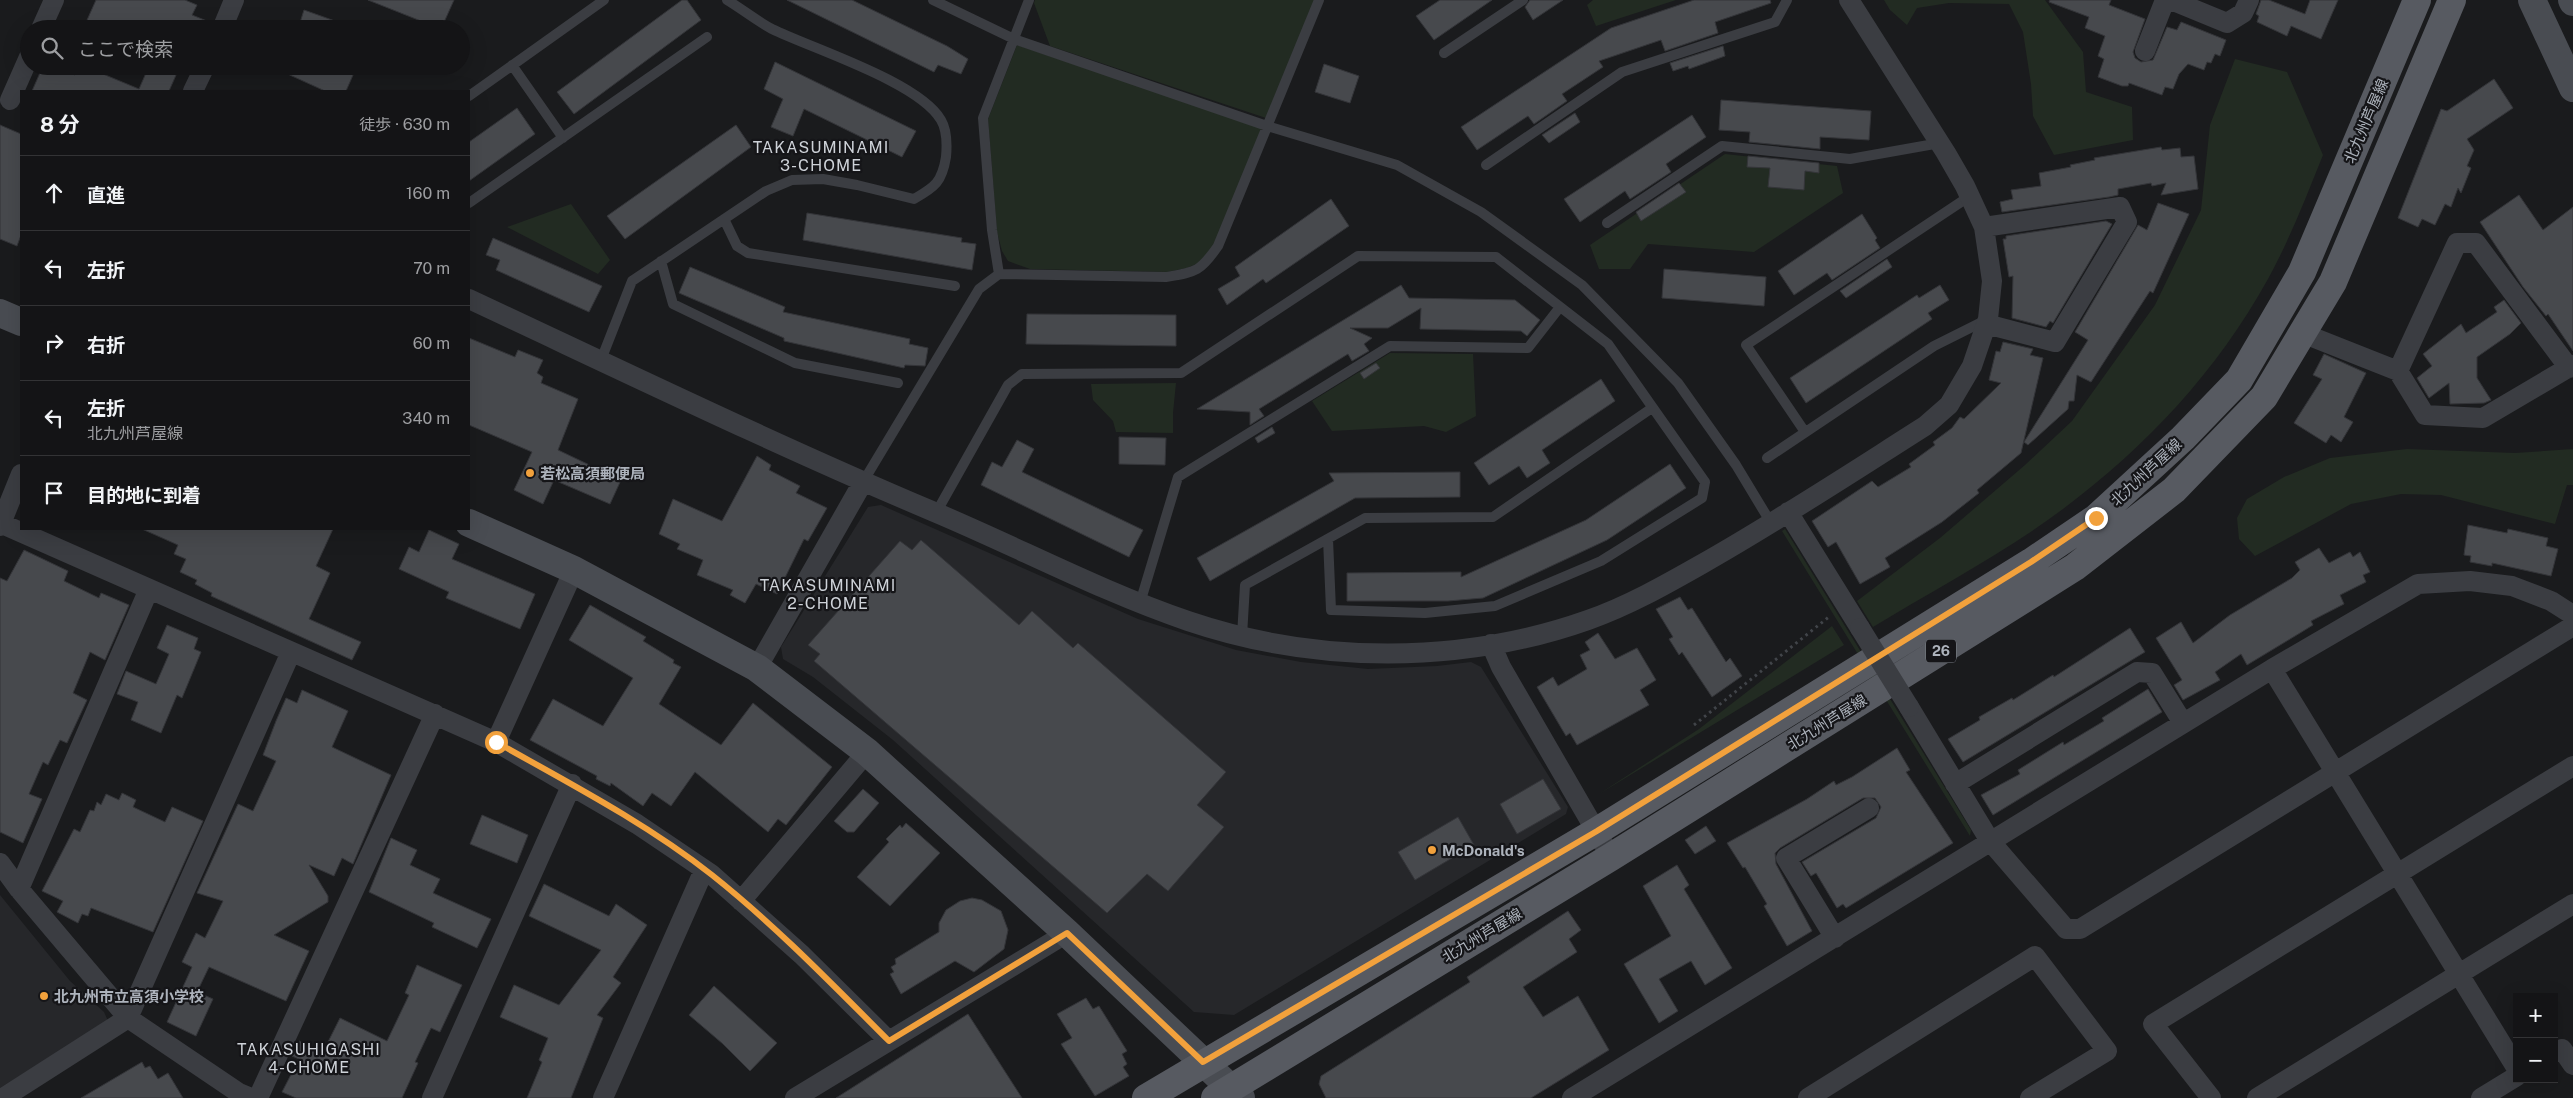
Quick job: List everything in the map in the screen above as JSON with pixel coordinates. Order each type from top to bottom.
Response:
[{"type":"main road","name":"北九州芦屋線","points":[[1146,1098],[1203,1062],[1597,831],[2031,562],[2096,518],[2183,438],[2239,380],[2302,272],[2417,0]]},
{"type":"main road","name":"北九州芦屋線","points":[[1229,1095],[2075,567],[2174,490],[2264,397],[2333,282],[2452,0]]},
{"type":"street","points":[[45,20],[54,0]]},
{"type":"street","points":[[226,20],[234,0]]},
{"type":"street","points":[[470,299],[863,482],[1069,573],[1140,603],[1190,621],[1242,636],[1303,648],[1364,653],[1430,652],[1491,644],[1587,621],[1639,599],[1771,523],[1925,426],[1949,405],[1972,366],[1987,321],[1992,280],[1984,227],[1970,196],[1940,143],[1850,0]]},
{"type":"street","points":[[2145,51],[2165,0]]},
{"type":"street","points":[[2172,0],[2227,23],[2243,13],[2249,0]]},
{"type":"street","points":[[2532,0],[2573,88]]},
{"type":"street","points":[[10,100],[21,75]]},
{"type":"street","points":[[194,90],[201,75]]},
{"type":"street","points":[[1984,227],[2120,207],[2127,222],[2055,342],[1987,321]]},
{"type":"street","points":[[2302,333],[2398,371],[2425,416],[2483,418],[2571,366],[2476,243],[2457,243],[2398,371]]},
{"type":"street","points":[[0,313],[20,322]]},
{"type":"street","points":[[20,476],[0,524],[435,714],[496,742],[572,784],[637,824],[704,870],[802,955],[889,1041]]},
{"type":"street","points":[[757,668],[863,482]]},
{"type":"street","points":[[1788,512],[1990,841],[2066,929],[2080,929],[2573,626]]},
{"type":"street","points":[[470,523],[574,570],[757,668],[867,752],[1067,933],[1203,1062],[1229,1095]]},
{"type":"street","points":[[496,742],[574,570]]},
{"type":"street","points":[[1572,1098],[2272,669],[2418,584],[2470,581],[2512,586],[2551,601],[2573,615]]},
{"type":"street","points":[[19,890],[149,589]]},
{"type":"street","points":[[1491,644],[1500,667],[1611,857]]},
{"type":"street","points":[[3,1098],[128,1018],[291,652]]},
{"type":"street","points":[[2272,669],[2513,1063]]},
{"type":"street","points":[[1955,784],[2137,672],[2152,673],[2183,724]]},
{"type":"street","points":[[258,1098],[435,714]]},
{"type":"street","points":[[741,901],[867,752]]},
{"type":"street","points":[[2211,1098],[2153,1024],[2398,876],[2573,766]]},
{"type":"street","points":[[432,1098],[572,784]]},
{"type":"street","points":[[1835,938],[1786,858],[1869,808]]},
{"type":"street","points":[[0,863],[19,890],[128,1018],[239,1093],[251,1098]]},
{"type":"street","points":[[603,1098],[704,870]]},
{"type":"street","points":[[2258,1098],[2573,904]]},
{"type":"street","points":[[795,1098],[1067,933]]},
{"type":"street","points":[[1808,1098],[2035,956],[2107,1051],[2030,1098]]},
{"type":"street","points":[[2481,1098],[2513,1078]]},
{"type":"lane","points":[[470,95],[604,0]]},
{"type":"lane","points":[[601,360],[632,281],[766,190],[792,180],[823,179],[858,185],[914,199],[934,188],[944,171],[947,145],[942,120],[926,104],[888,79],[771,28],[727,0]]},
{"type":"lane","points":[[933,0],[1014,39],[1267,126],[1397,165],[1481,212],[1582,285],[1678,383],[1736,465],[1771,523]]},
{"type":"lane","points":[[999,274],[992,230],[983,118],[1029,0]]},
{"type":"lane","points":[[863,482],[979,289],[999,274],[1166,277],[1186,274],[1204,266],[1218,246],[1319,0]]},
{"type":"lane","points":[[1444,53],[1524,0]]},
{"type":"lane","points":[[1486,164],[1622,72],[1775,22],[1787,0]]},
{"type":"lane","points":[[470,202],[707,37]]},
{"type":"lane","points":[[512,65],[563,138]]},
{"type":"lane","points":[[1607,223],[1722,146],[1850,159],[1940,143]]},
{"type":"lane","points":[[1805,432],[1746,345],[1970,196]]},
{"type":"lane","points":[[724,219],[737,246],[748,253],[955,286]]},
{"type":"lane","points":[[936,513],[1008,384],[1022,374],[1181,373],[1358,256],[1496,257],[1608,344],[1704,482],[1702,498],[1601,561],[1495,606],[1425,613],[1331,610],[1328,539]]},
{"type":"lane","points":[[662,261],[673,304],[795,363],[898,383]]},
{"type":"lane","points":[[1140,603],[1178,477],[1390,346],[1528,348],[1560,307]]},
{"type":"lane","points":[[1767,458],[1934,346],[1987,321]]},
{"type":"lane","points":[[1242,636],[1244,585],[1366,518],[1493,517],[1652,408]]},
{"type":"path","points":[[1694,725],[1830,616]]},
{"type":"shaded area","points":[[1035,0],[1315,0],[1266,118],[1050,46],[1034,3]]},
{"type":"shaded area","points":[[1593,0],[1676,0],[1596,26],[1587,5]]},
{"type":"shaded area","points":[[1884,0],[2045,0],[2083,52],[2086,92],[2132,107],[2133,140],[2054,155],[2033,116],[2031,84],[2023,32],[2009,4],[1949,3],[1917,8],[1907,25],[1890,10]]},
{"type":"shaded area","points":[[1017,45],[1262,128],[1215,243],[1201,262],[1187,268],[1167,272],[1030,269],[1008,261],[1002,251],[997,232],[988,119]]},
{"type":"shaded area","points":[[2235,59],[2287,72],[2323,155],[2283,249],[2248,313],[2203,376],[2178,405],[2151,433],[2094,485],[2018,540],[1873,627],[1857,601],[1940,538],[2025,465],[2072,421],[2155,305],[2201,210],[2210,125]]},
{"type":"shaded area","points":[[1725,154],[1837,166],[1843,193],[1754,252],[1648,244],[1630,269],[1599,269],[1590,245]]},
{"type":"shaded area","points":[[571,204],[610,260],[598,274],[507,227]]},
{"type":"shaded area","points":[[1390,353],[1473,354],[1476,416],[1446,432],[1424,426],[1332,431],[1312,401]]},
{"type":"shaded area","points":[[1176,383],[1173,433],[1116,432],[1113,421],[1093,400],[1091,384]]},
{"type":"shaded area","points":[[2407,449],[2515,453],[2573,449],[2573,485],[2567,485],[2555,524],[2441,495],[2401,494],[2351,504],[2255,556],[2239,539],[2237,518],[2247,499],[2284,477],[2330,458]]},
{"type":"shaded area","points":[[881,505],[1138,619],[1236,650],[1301,662],[1368,669],[1437,666],[1471,662],[1481,667],[1568,807],[1566,814],[1234,1015],[1194,1012],[893,740],[813,677],[783,659],[781,647],[868,507]]},
{"type":"shaded area","points":[[1785,529],[1971,830],[1970,836],[1782,531]]},
{"type":"shaded area","points":[[1832,626],[1844,645],[1599,794],[1699,729]]},
{"type":"shaded area","name":"北九州市立高須小学校","points":[[0,895],[70,981],[104,1012],[108,1021],[0,1088]]},
{"type":"building","points":[[96,0],[185,0],[197,5],[192,15],[204,20],[87,20]]},
{"type":"building","points":[[368,0],[454,0],[445,20],[418,20]]},
{"type":"building","points":[[682,0],[687,0],[701,20],[574,114],[557,92]]},
{"type":"building","points":[[787,0],[852,0],[947,46],[968,59],[961,74],[938,65],[934,72]]},
{"type":"building","points":[[1440,0],[1492,0],[1434,40],[1416,16]]},
{"type":"building","points":[[1530,0],[1563,0],[1533,20],[1525,7]]},
{"type":"building","points":[[1694,0],[1770,0],[1771,3],[1715,22],[1718,33],[1665,51],[1661,40],[1599,61],[1603,67],[1562,94],[1567,101],[1534,124],[1528,116],[1477,150],[1461,127],[1611,28]]},
{"type":"building","points":[[2050,0],[2111,0],[2109,5],[2145,19],[2133,52],[2135,58],[2141,62],[2153,60],[2167,27],[2177,30],[2181,22],[2226,40],[2220,56],[2215,54],[2211,63],[2207,62],[2204,70],[2188,64],[2179,74],[2173,89],[2165,87],[2162,95],[2129,83],[2128,86],[2122,86],[2098,77],[2104,59],[2098,56],[2105,36],[2085,28],[2089,17],[2049,2]]},
{"type":"building","points":[[2261,0],[2269,0],[2305,14],[2310,0],[2338,0],[2321,39],[2291,26],[2287,36],[2257,22],[2259,16],[2256,14]]},
{"type":"building","points":[[304,10],[332,20],[301,20]]},
{"type":"building","points":[[1723,46],[1725,56],[1689,69],[1688,66],[1673,71],[1670,63]]},
{"type":"building","points":[[775,62],[916,131],[902,157],[804,109],[793,136],[771,127],[783,99],[764,89]]},
{"type":"building","points":[[1324,64],[1359,76],[1350,103],[1315,92]]},
{"type":"building","points":[[39,75],[105,75],[139,89],[145,75],[176,75],[169,90],[32,90]]},
{"type":"building","points":[[290,75],[353,75],[346,90],[323,90]]},
{"type":"building","points":[[2494,79],[2513,108],[2467,139],[2474,150],[2467,166],[2471,168],[2461,193],[2458,188],[2451,207],[2445,204],[2435,225],[2422,219],[2418,227],[2398,218],[2441,109],[2447,111]]},
{"type":"building","points":[[1721,100],[1871,111],[1869,140],[1820,137],[1820,149],[1749,142],[1750,132],[1719,130]]},
{"type":"building","points":[[517,108],[535,134],[470,180],[470,141]]},
{"type":"building","points":[[1575,113],[1580,122],[1549,143],[1542,135]]},
{"type":"building","points":[[1692,115],[1706,137],[1666,164],[1671,172],[1630,199],[1625,191],[1580,222],[1564,199]]},
{"type":"building","points":[[0,125],[20,134],[20,238],[17,246],[0,239]]},
{"type":"building","points":[[736,125],[751,147],[625,239],[607,216]]},
{"type":"building","points":[[2161,147],[2162,150],[2180,148],[2181,157],[2194,156],[2198,189],[2161,195],[2166,183],[2152,186],[2151,183],[2118,189],[2118,195],[2109,197],[2002,212],[2000,202],[2013,199],[2011,190],[2041,186],[2039,173],[2071,167],[2070,165],[2095,160],[2094,158]]},
{"type":"building","points":[[1748,156],[1819,163],[1819,173],[1805,171],[1804,190],[1768,187],[1770,168],[1747,167]]},
{"type":"building","points":[[1679,183],[1686,192],[1641,221],[1636,212]]},
{"type":"building","points":[[2519,195],[2543,230],[2573,207],[2573,351],[2548,314],[2546,316],[2523,287],[2480,222]]},
{"type":"building","points":[[1331,199],[1349,226],[1266,283],[1263,279],[1227,305],[1218,289],[1240,276],[1235,267]]},
{"type":"building","points":[[2158,203],[2189,214],[2153,293],[2150,291],[2091,382],[2077,375],[2074,401],[2069,401],[2068,409],[2028,445],[2024,442],[2088,340],[2075,332],[2138,225],[2147,230]]},
{"type":"building","points":[[807,213],[962,238],[961,242],[976,244],[972,270],[803,240]]},
{"type":"building","points":[[1862,214],[1877,238],[1875,240],[1880,248],[1832,280],[1827,273],[1794,295],[1778,271]]},
{"type":"building","points":[[2106,221],[2112,224],[2053,323],[2050,321],[2046,327],[2012,318],[2013,276],[2009,277],[2003,239],[2006,239],[2006,236]]},
{"type":"building","points":[[493,238],[602,286],[589,312],[496,270],[500,260],[486,255]]},
{"type":"building","points":[[1887,259],[1892,267],[1846,298],[1840,291]]},
{"type":"building","points":[[690,267],[785,307],[783,312],[910,339],[909,344],[928,348],[925,366],[905,365],[904,368],[784,341],[784,338],[679,293]]},
{"type":"building","points":[[1664,269],[1766,277],[1764,306],[1662,298]]},
{"type":"building","points":[[1401,285],[1409,298],[1515,300],[1540,320],[1527,336],[1521,331],[1420,329],[1421,308],[1388,328],[1350,328],[1372,338],[1364,344],[1369,351],[1352,361],[1348,354],[1259,409],[1264,416],[1250,425],[1250,412],[1197,409]]},
{"type":"building","points":[[1940,285],[1949,300],[1928,313],[1932,319],[1806,403],[1790,378],[1917,295],[1919,298]]},
{"type":"building","points":[[2504,300],[2521,323],[2510,334],[2477,357],[2477,378],[2491,400],[2484,403],[2450,404],[2449,383],[2429,398],[2417,378],[2432,366],[2423,354],[2461,324],[2466,333],[2497,312],[2494,307]]},
{"type":"building","points":[[1027,314],[1176,315],[1176,346],[1026,344]]},
{"type":"building","points":[[470,338],[515,357],[518,350],[543,360],[537,373],[543,377],[541,383],[578,399],[558,450],[621,480],[610,504],[554,480],[543,504],[514,490],[532,452],[470,425]]},
{"type":"building","points":[[2003,342],[2033,349],[2030,355],[2043,358],[2021,453],[1977,490],[1979,493],[1942,522],[1885,558],[1890,567],[1860,584],[1836,542],[1828,547],[1812,521],[1872,481],[1878,487],[1911,467],[1909,464],[1935,445],[1933,442],[1952,428],[1960,417],[1964,419],[2001,383],[1989,380],[1996,351],[2000,352]]},
{"type":"building","points":[[2324,354],[2366,373],[2344,417],[2353,422],[2341,442],[2331,435],[2326,443],[2294,423],[2322,379],[2313,375]]},
{"type":"building","points":[[1376,363],[1380,368],[1364,379],[1360,373]]},
{"type":"building","points":[[1601,379],[1615,401],[1542,450],[1550,463],[1527,478],[1519,466],[1489,485],[1474,463]]},
{"type":"building","points":[[1272,427],[1275,433],[1258,443],[1255,438]]},
{"type":"building","points":[[1119,437],[1166,438],[1165,465],[1119,464]]},
{"type":"building","points":[[1017,440],[1034,449],[1022,472],[1143,530],[1129,557],[981,485],[992,462],[1002,467]]},
{"type":"building","points":[[757,456],[771,465],[769,470],[800,486],[796,493],[827,508],[808,541],[804,539],[777,594],[756,584],[745,603],[730,595],[733,590],[697,575],[703,560],[677,549],[680,544],[659,534],[673,499],[722,521]]},
{"type":"building","points":[[1670,464],[1686,488],[1607,540],[1483,598],[1448,601],[1347,601],[1347,573],[1461,572],[1461,577],[1586,520]]},
{"type":"building","points":[[1460,472],[1460,497],[1355,498],[1210,581],[1197,558],[1334,481],[1329,473]]},
{"type":"building","points":[[2468,525],[2507,533],[2508,529],[2548,538],[2546,546],[2558,549],[2551,576],[2492,563],[2492,566],[2470,562],[2471,556],[2464,555]]},
{"type":"building","points":[[144,530],[333,530],[316,566],[330,573],[309,619],[361,642],[352,660],[211,596],[212,593],[195,584],[197,580],[180,572],[186,559],[174,554],[178,545]]},
{"type":"building","points":[[429,530],[459,544],[452,559],[535,594],[520,629],[446,598],[449,592],[399,569],[409,547],[419,552]]},
{"type":"building","points":[[921,540],[1019,625],[1032,611],[1073,648],[1078,643],[1226,772],[1197,805],[1224,827],[1168,891],[1147,874],[1107,913],[814,661],[820,654],[808,645],[900,541],[912,550]]},
{"type":"building","points":[[2319,548],[2329,563],[2350,552],[2353,557],[2360,552],[2370,572],[2363,575],[2366,582],[2340,595],[2344,604],[2311,621],[2313,625],[2247,665],[2241,654],[2215,672],[2220,680],[2183,700],[2174,685],[2182,680],[2156,638],[2181,622],[2193,643],[2230,615],[2292,578],[2300,570],[2295,562]]},
{"type":"building","points":[[24,550],[68,571],[64,581],[99,598],[101,593],[129,605],[105,660],[90,652],[73,693],[87,700],[67,743],[60,740],[48,765],[43,762],[29,794],[42,799],[23,843],[0,832],[0,578],[7,581]]},
{"type":"building","points":[[1680,597],[1688,610],[1692,608],[1726,662],[1730,658],[1742,676],[1712,697],[1682,652],[1679,655],[1669,639],[1673,637],[1656,609]]},
{"type":"building","points":[[590,605],[646,637],[643,641],[674,660],[673,663],[681,667],[659,704],[721,745],[753,703],[832,767],[786,825],[778,819],[768,832],[695,772],[671,806],[652,793],[643,806],[611,783],[610,786],[596,779],[597,776],[530,740],[553,699],[603,726],[633,678],[569,640]]},
{"type":"building","points":[[167,625],[198,638],[194,649],[201,652],[182,698],[177,695],[161,733],[131,720],[138,702],[117,694],[126,671],[156,684],[169,654],[157,648]]},
{"type":"building","points":[[2130,628],[2145,652],[1963,762],[1948,739],[1980,720],[1979,717],[2012,698],[2013,700],[2053,675],[2054,677]]},
{"type":"building","points":[[1598,633],[1615,659],[1637,648],[1656,680],[1640,690],[1649,705],[1577,745],[1570,733],[1566,736],[1537,687],[1553,677],[1558,686],[1587,669],[1580,655],[1590,650],[1585,642]]},
{"type":"building","points":[[2148,689],[2162,712],[1993,815],[1981,795],[2020,774],[2018,770],[2063,742],[2064,745],[2104,721],[2102,718]]},
{"type":"building","points":[[302,690],[348,711],[332,747],[391,775],[353,864],[342,858],[334,876],[309,865],[328,896],[328,902],[274,935],[309,951],[286,1001],[209,967],[197,992],[213,999],[196,1036],[167,1022],[192,967],[182,962],[196,933],[205,938],[223,901],[197,893],[238,804],[253,811],[276,761],[263,755],[276,721],[286,698],[297,703]]},
{"type":"building","points":[[1897,748],[1910,770],[1906,772],[1953,843],[1846,908],[1843,904],[1837,908],[1816,873],[1811,876],[1802,862],[1876,818],[1881,807],[1875,798],[1863,798],[1780,848],[1775,853],[1776,864],[1812,931],[1787,946],[1764,906],[1767,904],[1745,867],[1743,868],[1727,843],[1807,799],[1834,781],[1836,785],[1852,777]]},
{"type":"building","points":[[1543,779],[1561,809],[1517,834],[1500,804]]},
{"type":"building","points":[[863,789],[879,803],[854,832],[847,832],[834,821]]},
{"type":"building","points":[[122,793],[136,800],[133,807],[165,822],[172,807],[203,821],[153,932],[91,908],[88,916],[82,914],[78,923],[57,912],[63,901],[42,891],[74,829],[80,832],[90,810],[94,811],[97,802],[101,805],[106,794],[119,800]]},
{"type":"building","points":[[482,815],[528,835],[517,863],[470,844]]},
{"type":"building","points":[[1458,817],[1474,845],[1415,880],[1398,852]]},
{"type":"building","points":[[906,823],[940,853],[890,906],[857,877],[889,842],[886,839],[900,825],[902,828]]},
{"type":"building","points":[[1706,826],[1716,841],[1695,854],[1685,840]]},
{"type":"building","points":[[391,838],[417,850],[410,865],[440,879],[433,893],[491,919],[477,948],[432,927],[434,923],[369,892]]},
{"type":"building","points":[[1677,865],[1689,885],[1684,889],[1732,968],[1705,985],[1691,961],[1659,979],[1678,1011],[1659,1023],[1624,964],[1671,936],[1643,886]]},
{"type":"building","points":[[544,884],[609,916],[616,904],[647,925],[613,977],[621,983],[597,1015],[603,1018],[571,1098],[527,1098],[542,1062],[539,1060],[548,1038],[500,1017],[514,985],[559,1005],[601,950],[529,916]]},
{"type":"building","points":[[972,898],[982,900],[1001,911],[1008,930],[1004,949],[974,972],[955,961],[901,994],[890,974],[894,972],[891,967],[896,964],[895,959],[939,932],[939,923],[946,910],[960,901]]},
{"type":"building","points":[[1568,911],[1581,930],[1569,939],[1577,952],[1523,987],[1543,1017],[1578,996],[1609,1050],[1531,1098],[1326,1098],[1319,1084],[1321,1076],[1470,982],[1467,977]]},
{"type":"building","points":[[417,965],[462,985],[440,1032],[431,1028],[415,1062],[418,1063],[402,1098],[296,1098],[282,1092],[299,1059],[292,1056],[299,1041],[323,1052],[340,1018],[387,1041],[409,995],[405,993]]},
{"type":"building","points":[[714,986],[777,1043],[750,1071],[723,1044],[689,1015]]},
{"type":"building","points":[[1086,998],[1093,1009],[1099,1006],[1127,1051],[1122,1054],[1127,1064],[1123,1067],[1129,1076],[1095,1096],[1061,1044],[1072,1038],[1057,1014]]},
{"type":"building","points":[[968,1014],[1022,1098],[836,1098]]},
{"type":"building","points":[[142,1062],[145,1068],[150,1066],[158,1079],[168,1073],[183,1098],[81,1098]]},
{"type":"place","name":"若松高須郵便局","points":[[530,473]]},
{"type":"place","name":"McDonald's","points":[[1432,850]]},
{"type":"place","name":"北九州市立高須小学校","points":[[44,996]]},
{"type":"district","name":"TAKASUMINAMI 3-CHOME","points":[[821,156]]},
{"type":"district","name":"TAKASUMINAMI 2-CHOME","points":[[828,594]]},
{"type":"district","name":"TAKASUHIGASHI 4-CHOME","points":[[309,1058]]},
{"type":"route","points":[[496,742],[572,784],[637,824],[711,874],[802,955],[889,1041],[1067,933],[1203,1062],[1597,831],[2031,562],[2096,518]]}]
